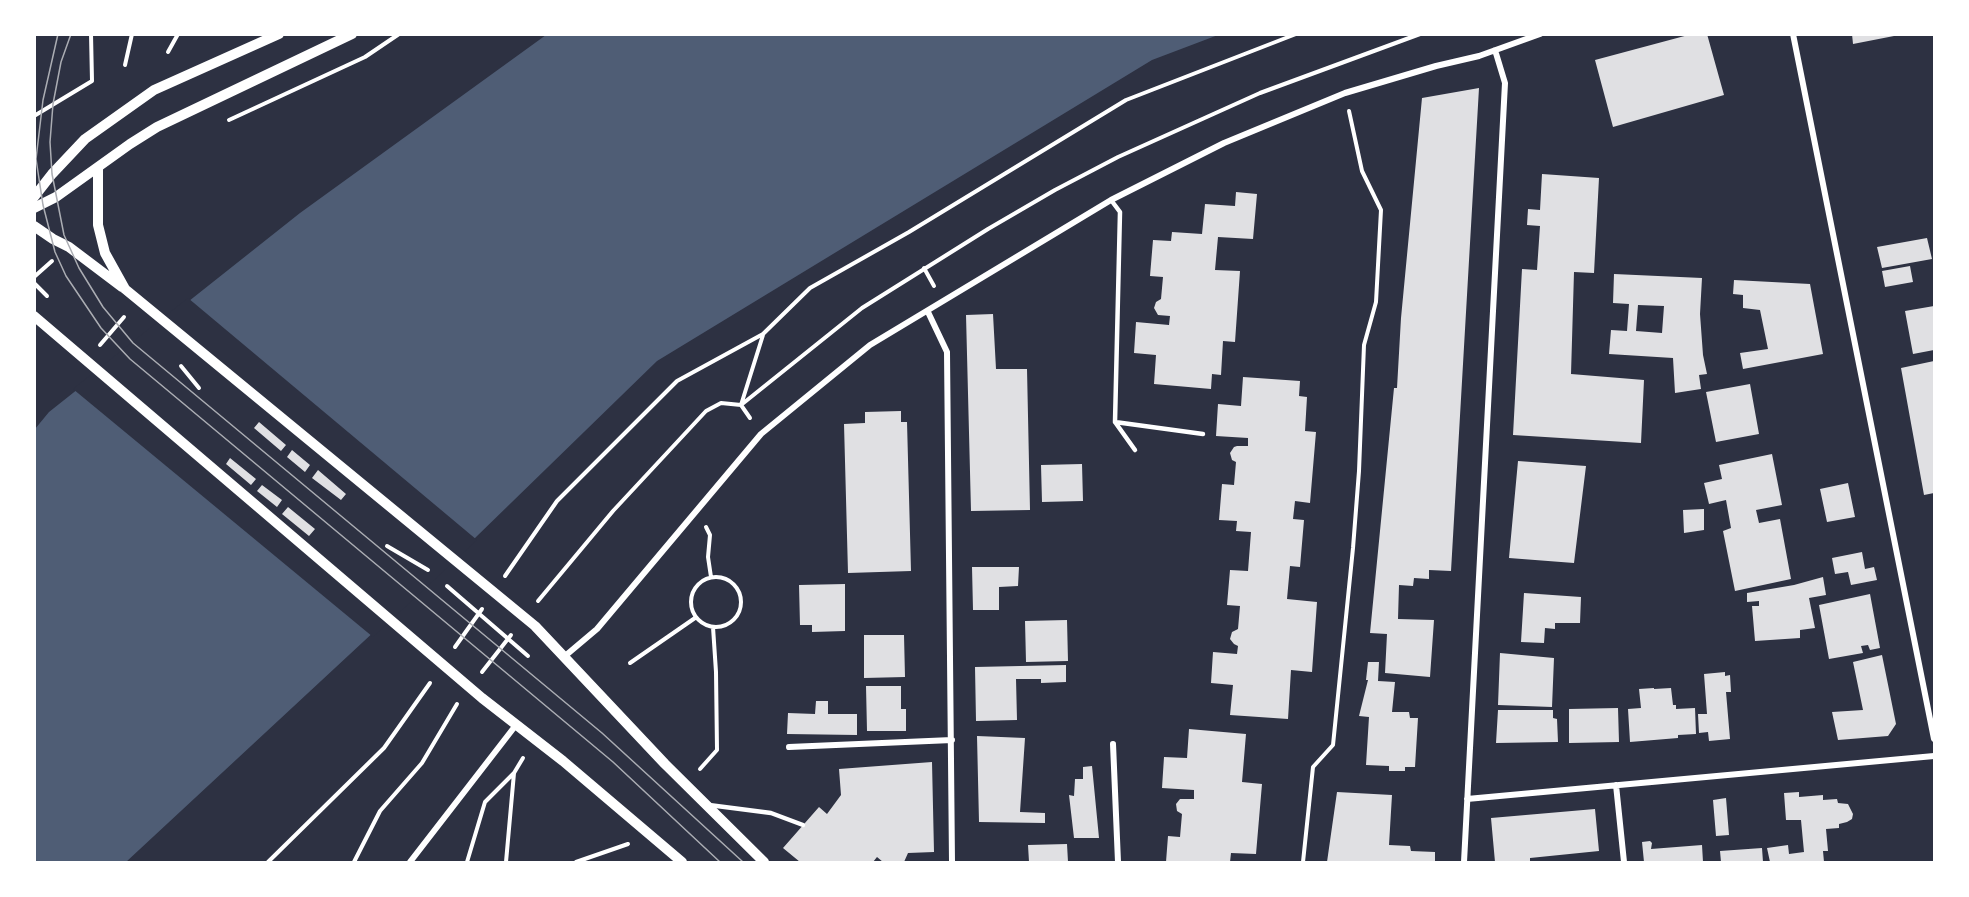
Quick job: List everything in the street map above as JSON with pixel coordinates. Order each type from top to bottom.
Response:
[{"type":"street","points":[[34,197],[85,139],[153,90],[279,34]]},
{"type":"street","points":[[34,208],[56,197],[157,127],[352,34]]},
{"type":"street","points":[[565,656],[597,629],[761,434],[870,345],[1111,200],[1224,143],[1345,93],[1495,51],[1540,34]]},
{"type":"street","points":[[1793,34],[1935,739]]},
{"type":"street","points":[[1464,862],[1505,83],[1495,51]]},
{"type":"street","points":[[98,168],[98,225],[105,253],[125,289]]},
{"type":"street","points":[[34,226],[52,239],[69,247],[125,289],[535,626],[706,805],[764,862]]},
{"type":"street","points":[[928,312],[947,352],[952,862]]},
{"type":"street","points":[[34,316],[482,698],[563,761],[679,862]]},
{"type":"street","points":[[410,862],[516,725]]},
{"type":"street","points":[[789,747],[952,740]]},
{"type":"street","points":[[1113,744],[1118,862]]},
{"type":"street","points":[[1467,799],[1935,756]]},
{"type":"street","points":[[1616,785],[1624,862]]},
{"type":"lane","points":[[1111,200],[1120,212],[1115,422],[1135,450]]},
{"type":"lane","points":[[1115,422],[1203,434]]},
{"type":"lane","points":[[706,805],[771,813],[803,825]]},
{"type":"path","points":[[34,116],[92,81],[91,34]]},
{"type":"path","points":[[125,65],[132,34]]},
{"type":"path","points":[[168,52],[178,34]]},
{"type":"path","points":[[226,122],[365,57],[399,34]]},
{"type":"path","points":[[1296,34],[1126,100],[909,232],[810,288],[763,334],[741,405],[862,308],[1055,190],[1118,157],[1260,93],[1420,34]]},
{"type":"path","points":[[1303,862],[1313,767],[1333,745],[1356,515],[1364,345],[1376,302],[1380,233],[1381,210],[1362,171],[1345,93]]},
{"type":"path","points":[[34,283],[47,296]]},
{"type":"path","points":[[100,345],[124,317]]},
{"type":"path","points":[[698,510],[710,535],[708,557],[711,576]]},
{"type":"path","points":[[387,546],[430,571]]},
{"type":"path","points":[[711,576],[728,579],[740,593],[742,602],[740,610],[730,624],[706,626],[696,618],[690,601],[692,593],[696,585],[711,576]]},
{"type":"path","points":[[439,579],[528,657]]},
{"type":"path","points":[[630,663],[696,618]]},
{"type":"path","points":[[696,775],[717,750],[713,627]]},
{"type":"path","points":[[467,862],[485,802],[514,773],[523,757]]},
{"type":"path","points":[[506,862],[514,773]]},
{"type":"path","points":[[576,862],[628,844]]},
{"type":"water","points":[[546,35],[1218,35],[1152,60],[657,361],[475,538],[126,862],[35,862],[35,429],[49,412],[300,213]]},
{"type":"pier","points":[[188,298],[477,540],[373,637],[73,389]]},
{"type":"building","points":[[1692,34],[1707,34],[1724,95],[1613,127],[1595,60]]},
{"type":"building","points":[[1852,34],[1894,34],[1894,36],[1853,44]]},
{"type":"building","points":[[1479,88],[1451,571],[1429,570],[1429,579],[1414,578],[1413,586],[1399,585],[1398,619],[1434,620],[1430,677],[1385,673],[1387,634],[1370,633],[1394,388],[1397,388],[1401,318],[1422,98]]},
{"type":"building","points":[[1542,174],[1599,178],[1594,273],[1574,272],[1571,374],[1644,380],[1641,443],[1513,435],[1522,269],[1537,270],[1540,226],[1527,225],[1528,209],[1540,210]]},
{"type":"building","points":[[1236,192],[1257,194],[1253,239],[1218,237],[1215,270],[1240,271],[1235,342],[1223,341],[1221,375],[1212,374],[1211,389],[1154,384],[1156,355],[1134,353],[1136,322],[1169,325],[1170,316],[1158,315],[1154,308],[1156,302],[1161,299],[1163,277],[1150,276],[1153,240],[1171,241],[1172,232],[1202,234],[1205,204],[1235,206]]},
{"type":"building","points":[[1927,238],[1932,259],[1882,268],[1877,247]]},
{"type":"building","points":[[1910,266],[1913,282],[1885,287],[1882,271]]},
{"type":"building","points":[[1614,274],[1702,278],[1700,314],[1707,374],[1699,375],[1701,389],[1675,393],[1673,358],[1609,354],[1611,330],[1627,331],[1629,304],[1613,303]],"holes":[[[1638,305],[1664,306],[1662,333],[1636,331]]]},
{"type":"building","points":[[1734,280],[1810,284],[1823,354],[1743,369],[1740,353],[1768,349],[1760,310],[1743,308],[1743,295],[1733,294]]},
{"type":"building","points":[[1934,306],[1934,350],[1913,354],[1905,311]]},
{"type":"building","points":[[993,314],[996,369],[1027,369],[1030,510],[971,511],[966,315]]},
{"type":"building","points":[[1934,361],[1934,493],[1924,495],[1901,368]]},
{"type":"building","points":[[1243,377],[1300,381],[1299,396],[1307,397],[1305,431],[1316,432],[1310,503],[1295,501],[1293,519],[1304,520],[1300,567],[1290,566],[1287,599],[1317,602],[1312,672],[1291,670],[1288,719],[1230,715],[1233,685],[1211,683],[1213,652],[1237,654],[1238,646],[1230,639],[1232,632],[1238,629],[1240,606],[1227,605],[1230,570],[1248,571],[1251,532],[1236,531],[1237,521],[1219,520],[1222,484],[1234,485],[1236,462],[1232,460],[1230,453],[1234,447],[1248,446],[1248,438],[1216,436],[1218,404],[1241,406]]},
{"type":"building","points":[[1750,384],[1759,434],[1716,442],[1706,392]]},
{"type":"building","points":[[901,411],[901,422],[907,422],[911,571],[848,573],[844,424],[865,423],[865,412]]},
{"type":"building","points":[[259,422],[286,445],[281,451],[254,428]]},
{"type":"building","points":[[292,450],[310,465],[305,472],[287,457]]},
{"type":"building","points":[[1772,454],[1782,505],[1756,510],[1759,523],[1780,519],[1791,579],[1735,591],[1723,531],[1731,528],[1726,500],[1709,504],[1704,483],[1722,479],[1719,465]]},
{"type":"building","points":[[230,458],[256,479],[251,485],[226,464]]},
{"type":"building","points":[[1518,461],[1586,466],[1574,563],[1509,558]]},
{"type":"building","points":[[1082,464],[1083,501],[1042,502],[1041,465]]},
{"type":"building","points":[[318,470],[346,494],[341,500],[312,478]]},
{"type":"building","points":[[1848,483],[1855,517],[1827,522],[1820,489]]},
{"type":"building","points":[[262,485],[282,500],[277,507],[257,491]]},
{"type":"building","points":[[288,507],[315,529],[309,536],[282,514]]},
{"type":"building","points":[[1704,509],[1704,530],[1684,533],[1683,510]]},
{"type":"building","points":[[1862,552],[1865,569],[1874,567],[1877,580],[1851,585],[1848,572],[1835,574],[1832,558]]},
{"type":"building","points":[[972,567],[1019,567],[1018,586],[999,587],[999,610],[973,610]]},
{"type":"building","points":[[1823,577],[1826,595],[1809,598],[1815,628],[1800,630],[1800,638],[1755,641],[1752,606],[1759,606],[1759,601],[1747,602],[1747,593],[1794,585]]},
{"type":"building","points":[[845,584],[845,631],[812,632],[812,625],[800,625],[799,585]]},
{"type":"building","points":[[1524,593],[1581,597],[1580,623],[1555,623],[1555,629],[1545,628],[1544,643],[1521,642]]},
{"type":"building","points":[[1870,594],[1880,648],[1870,650],[1868,645],[1861,646],[1863,653],[1829,659],[1819,605]]},
{"type":"building","points":[[1067,620],[1068,661],[1026,662],[1025,621]]},
{"type":"building","points":[[864,635],[904,635],[905,677],[864,678]]},
{"type":"building","points":[[1500,653],[1554,658],[1552,707],[1498,705]]},
{"type":"building","points":[[1882,655],[1896,724],[1888,736],[1838,740],[1832,712],[1863,710],[1853,662]]},
{"type":"building","points":[[1368,662],[1379,662],[1378,681],[1395,682],[1392,712],[1409,712],[1410,718],[1418,718],[1415,767],[1405,767],[1405,771],[1389,771],[1389,766],[1366,765],[1369,717],[1359,716],[1368,680],[1366,680]]},
{"type":"building","points":[[1066,665],[1066,682],[1041,683],[1041,679],[1016,679],[1017,720],[976,721],[975,667]]},
{"type":"building","points":[[1725,672],[1725,676],[1730,675],[1731,692],[1726,692],[1730,739],[1709,741],[1708,732],[1699,733],[1698,714],[1707,714],[1704,674]]},
{"type":"building","points":[[866,686],[901,686],[901,709],[906,709],[906,731],[867,731]]},
{"type":"building","points":[[1671,688],[1673,705],[1676,705],[1676,709],[1695,708],[1696,734],[1678,735],[1678,738],[1630,742],[1628,709],[1641,708],[1639,689]]},
{"type":"building","points":[[816,701],[828,701],[828,714],[857,714],[857,735],[787,734],[788,713],[815,714]]},
{"type":"building","points":[[1618,708],[1619,742],[1569,743],[1569,709]]},
{"type":"building","points":[[1498,710],[1553,710],[1553,718],[1557,719],[1558,742],[1496,743]]},
{"type":"building","points":[[1189,729],[1246,734],[1242,782],[1262,784],[1256,854],[1231,853],[1230,862],[1166,862],[1168,836],[1180,837],[1182,814],[1177,811],[1176,804],[1180,799],[1194,799],[1194,790],[1162,788],[1164,757],[1187,758]]},
{"type":"building","points":[[977,736],[1025,738],[1020,812],[1045,813],[1045,823],[979,822]]},
{"type":"building","points":[[932,762],[934,852],[908,853],[904,862],[883,862],[877,857],[873,862],[800,862],[783,848],[819,807],[827,814],[841,795],[839,769]]},
{"type":"building","points":[[1092,766],[1099,838],[1074,838],[1069,795],[1074,796],[1075,779],[1083,779],[1083,767]]},
{"type":"building","points":[[1337,792],[1392,795],[1389,845],[1410,846],[1411,851],[1435,852],[1435,862],[1327,862]]},
{"type":"building","points":[[1799,792],[1799,797],[1823,795],[1823,800],[1837,799],[1838,803],[1848,804],[1853,814],[1852,819],[1839,824],[1839,828],[1826,829],[1828,851],[1823,851],[1824,862],[1770,862],[1767,848],[1788,845],[1789,854],[1804,852],[1801,820],[1786,820],[1784,793]]},
{"type":"building","points":[[1726,798],[1729,835],[1716,836],[1713,800]]},
{"type":"building","points":[[1595,809],[1599,851],[1530,858],[1530,862],[1495,862],[1491,818]]},
{"type":"building","points":[[1650,841],[1651,849],[1702,845],[1703,862],[1644,862],[1642,842]]},
{"type":"building","points":[[1067,844],[1068,862],[1029,862],[1028,845]]},
{"type":"building","points":[[1762,848],[1763,862],[1721,862],[1720,851]]},
{"type":"tram line","points":[[58,34],[43,100],[36,159],[43,205],[55,252],[66,276],[101,328],[130,359],[613,762],[720,862]]},
{"type":"tram line","points":[[71,34],[61,62],[53,104],[50,142],[52,174],[64,235],[79,268],[103,307],[133,343],[602,733],[743,862]]}]
